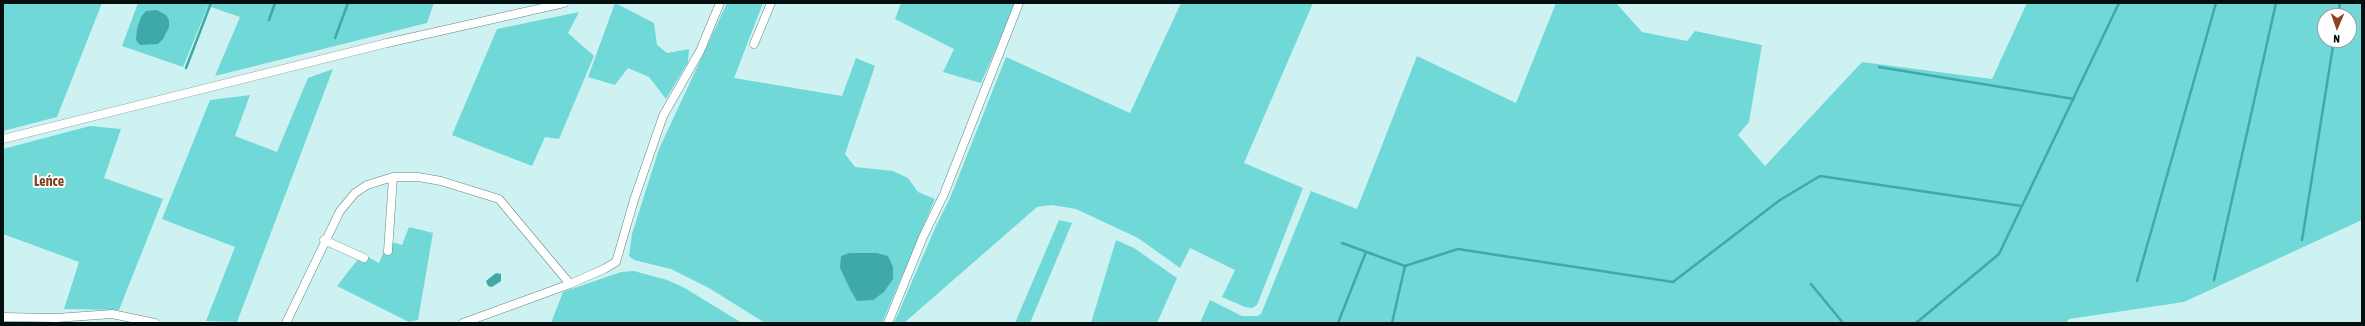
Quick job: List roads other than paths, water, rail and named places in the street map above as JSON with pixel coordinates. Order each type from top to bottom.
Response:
[{"type":"street","points":[[3,139],[387,43],[564,3]]},
{"type":"street","points":[[463,323],[570,284],[616,262],[634,200],[663,116],[700,51],[720,3]]},
{"type":"street","points":[[754,44],[771,3]]},
{"type":"street","points":[[888,323],[923,237],[944,194],[1019,3]]},
{"type":"street","points":[[286,323],[324,240],[340,210],[355,193],[367,185],[393,177],[418,177],[442,181],[498,199],[570,284]]},
{"type":"street","points":[[388,251],[393,177]]},
{"type":"street","points":[[324,240],[364,258]]},
{"type":"street","points":[[3,318],[56,318],[99,314],[122,315],[155,323]]},
{"type":"waterway","points":[[186,68],[211,3]]},
{"type":"waterway","points":[[269,20],[275,3]]},
{"type":"waterway","points":[[335,38],[348,3]]},
{"type":"waterway","points":[[1916,323],[1999,254],[2119,3]]},
{"type":"waterway","points":[[2137,281],[2216,3]]},
{"type":"waterway","points":[[2214,280],[2276,3]]},
{"type":"waterway","points":[[2339,8],[2340,3]]},
{"type":"waterway","points":[[2302,240],[2333,48]]},
{"type":"waterway","points":[[1879,67],[2074,99]]},
{"type":"waterway","points":[[1342,243],[1405,266],[1458,249],[1673,282],[1780,200],[1820,176],[2022,206]]},
{"type":"waterway","points":[[1338,323],[1366,252]]},
{"type":"waterway","points":[[1392,323],[1405,266]]},
{"type":"waterway","points":[[1811,284],[1843,323]]},
{"type":"district","name":"Leńce","points":[[49,182]]}]
